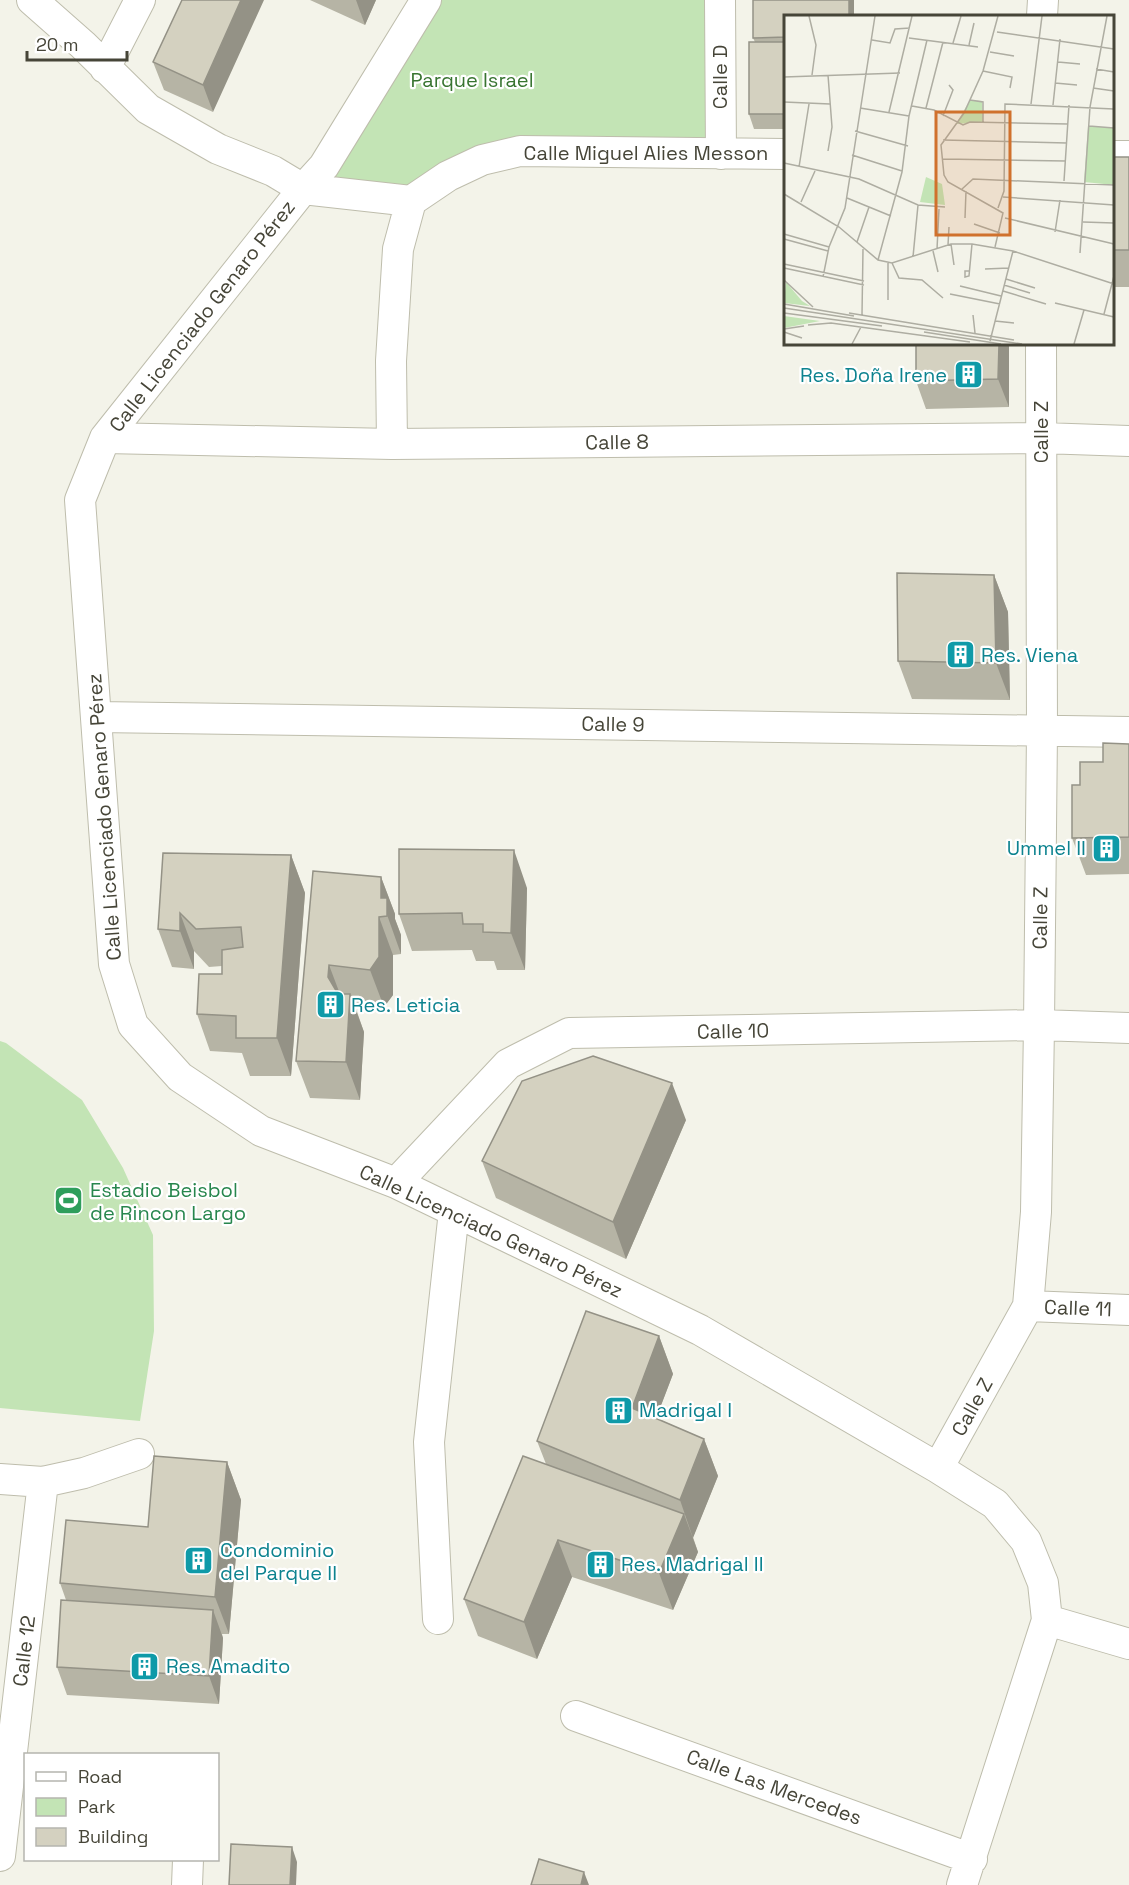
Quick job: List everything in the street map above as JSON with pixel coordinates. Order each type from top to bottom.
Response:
[{"type":"street","points":[[32,0],[148,109],[218,149],[273,171],[303,189],[411,201],[398,260],[391,361],[392,444]]},
{"type":"street","points":[[105,68],[140,0]]},
{"type":"street","name":"Calle Licenciado Genaro Pérez","points":[[426,0],[324,166],[303,189],[105,438],[80,500],[114,964],[133,1025],[180,1077],[261,1131],[396,1183],[700,1330],[938,1468],[995,1504],[1026,1541],[1042,1583],[1047,1620],[967,1872]]},
{"type":"street","name":"Calle D","points":[[720,0],[721,154]]},
{"type":"street","points":[[1042,15],[1043,0]]},
{"type":"street","name":"Calle Miguel Alies Messon","points":[[411,201],[448,176],[482,160],[520,151],[784,154]]},
{"type":"street","name":"Calle Z","points":[[938,1468],[1028,1306],[1036,1212],[1039,1025],[1042,730],[1041,345]]},
{"type":"street","name":"Calle 8","points":[[105,438],[392,444],[1041,438],[1129,441]]},
{"type":"street","name":"Calle 9","points":[[97,717],[1129,732]]},
{"type":"street","name":"Calle 10","points":[[396,1183],[508,1064],[569,1034],[1039,1025],[1129,1028]]},
{"type":"street","points":[[438,1619],[429,1442],[454,1211]]},
{"type":"street","name":"Calle 11","points":[[1028,1306],[1129,1310]]},
{"type":"street","points":[[0,1479],[43,1482],[84,1473],[139,1454]]},
{"type":"street","name":"Calle 12","points":[[0,1856],[43,1482]]},
{"type":"street","points":[[1047,1620],[1129,1644]]},
{"type":"street","name":"Calle Las Mercedes","points":[[576,1716],[967,1872]]},
{"type":"street","points":[[186,1885],[188,1861]]},
{"type":"green space","name":"Parque Israel","points":[[426,0],[720,0],[721,154],[520,151],[411,201],[303,189]]},
{"type":"green space","name":"Estadio Beisbol de Rincon Largo","points":[[0,1041],[6,1043],[82,1100],[123,1168],[153,1235],[154,1331],[140,1421],[0,1408]]},
{"type":"building","points":[[182,0],[241,0],[203,85],[153,62]]},
{"type":"building","points":[[753,0],[849,0],[849,15],[784,15],[784,37],[753,38]]},
{"type":"building","points":[[749,42],[784,42],[784,114],[749,114]]},
{"type":"building","points":[[1114,157],[1129,157],[1129,250],[1114,250]]},
{"type":"building","points":[[916,345],[999,345],[998,379],[916,381]]},
{"type":"building","points":[[897,573],[994,575],[996,663],[898,661]]},
{"type":"building","points":[[1103,743],[1129,744],[1129,837],[1072,838],[1072,785],[1080,785],[1080,762],[1103,762]]},
{"type":"building","points":[[399,849],[514,850],[511,933],[483,932],[483,924],[463,924],[462,913],[399,914]]},
{"type":"building","points":[[163,853],[291,855],[277,1038],[236,1038],[236,1016],[197,1014],[199,974],[222,974],[222,950],[243,947],[241,927],[196,929],[180,913],[180,931],[158,929]]},
{"type":"building","points":[[313,871],[381,877],[381,898],[387,898],[387,916],[379,917],[379,957],[370,970],[329,965],[328,977],[338,994],[350,994],[346,1062],[296,1061]]},
{"type":"building","points":[[593,1056],[672,1083],[613,1222],[482,1161],[522,1081]]},
{"type":"building","points":[[586,1311],[659,1336],[632,1408],[704,1439],[680,1500],[537,1441]]},
{"type":"building","points":[[154,1456],[227,1462],[215,1597],[60,1583],[66,1520],[148,1527]]},
{"type":"building","points":[[523,1456],[684,1514],[659,1573],[558,1540],[524,1622],[464,1599]]},
{"type":"building","points":[[61,1600],[213,1610],[209,1676],[57,1667]]},
{"type":"building","points":[[231,1844],[292,1847],[290,1885],[229,1885]]},
{"type":"building","points":[[539,1859],[584,1872],[581,1885],[531,1885]]},
{"type":"place","name":"Res. Doña Irene","points":[[968,375]]},
{"type":"place","name":"Res. Viena","points":[[960,655]]},
{"type":"place","name":"Ummel II","points":[[1107,848]]},
{"type":"place","name":"Res. Leticia","points":[[330,1005]]},
{"type":"place","name":"Estadio Beisbol de Rincon Largo","points":[[69,1201]]},
{"type":"place","name":"Madrigal I","points":[[618,1410]]},
{"type":"place","name":"Condominio del Parque II","points":[[199,1561]]},
{"type":"place","name":"Res. Madrigal II","points":[[600,1564]]},
{"type":"place","name":"Res. Amadito","points":[[145,1666]]}]
